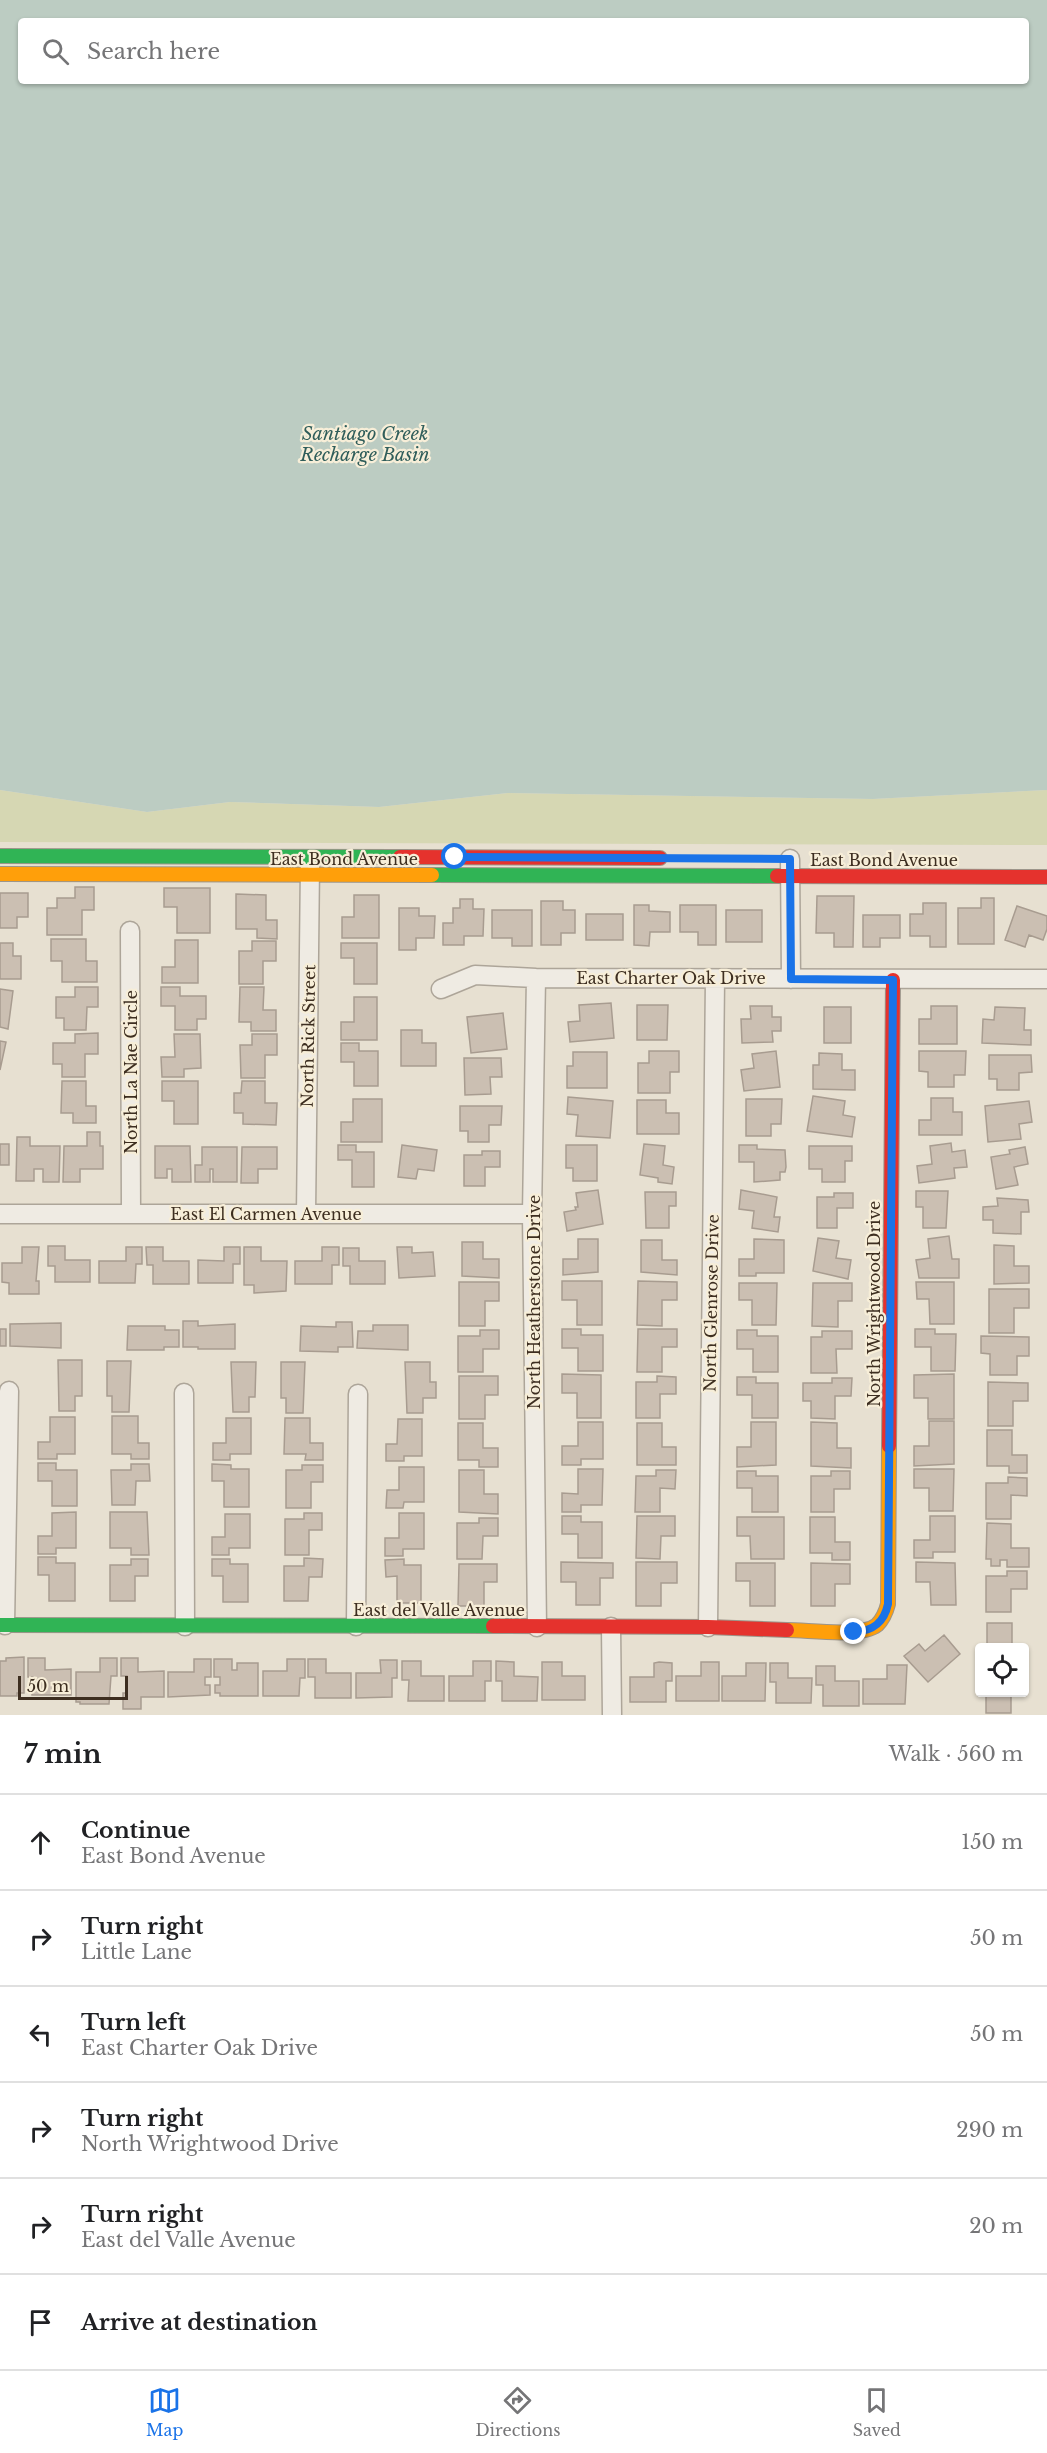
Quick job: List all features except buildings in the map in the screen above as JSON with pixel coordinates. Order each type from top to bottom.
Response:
[{"type":"street","name":"East Bond Avenue","points":[[0,856],[310,866],[791,863],[1047,877]]},
{"type":"street","name":"East Bond Avenue","points":[[0,874],[675,858]]},
{"type":"street","points":[[791,863],[791,979]]},
{"type":"street","name":"North Rick Street","points":[[306,1214],[310,866]]},
{"type":"street","name":"North La Nae Circle","points":[[130,931],[131,1214]]},
{"type":"street","name":"East Charter Oak Drive","points":[[441,989],[475,975],[536,978],[1047,979]]},
{"type":"street","name":"North Heatherstone Drive","points":[[536,978],[532,1214],[537,1627]]},
{"type":"street","name":"North Glenrose Drive","points":[[708,1627],[715,978]]},
{"type":"street","name":"North Wrightwood Drive","points":[[877,1626],[885,1615],[888,1604],[893,980]]},
{"type":"street","name":"East El Carmen Avenue","points":[[0,1214],[532,1214]]},
{"type":"street","points":[[3,1625],[9,1392]]},
{"type":"street","points":[[184,1393],[185,1626]]},
{"type":"street","points":[[356,1626],[358,1394]]},
{"type":"street","name":"East del Valle Avenue","points":[[3,1625],[708,1627],[854,1632],[867,1632],[877,1626]]},
{"type":"street","points":[[611,1627],[612,1715]]},
{"type":"green space","points":[[0,790],[147,812],[230,802],[379,807],[508,793],[873,799],[1047,790],[1047,845],[0,842]]},
{"type":"water","name":"Santiago Creek Recharge Basin","points":[[0,0],[1047,0],[1047,790],[873,799],[508,793],[379,807],[230,802],[147,812],[0,790]]},
{"type":"traffic: fast","points":[[0,856],[400,857]]},
{"type":"traffic: fast","points":[[432,875],[777,876]]},
{"type":"traffic: fast","points":[[0,1625],[493,1626]]},
{"type":"traffic: slow","points":[[0,874],[432,875]]},
{"type":"traffic: slow","points":[[787,1630],[859,1631],[877,1625],[883,1618],[888,1604],[889,1446]]},
{"type":"traffic: jam","points":[[400,857],[660,858]]},
{"type":"traffic: jam","points":[[777,876],[1047,877]]},
{"type":"traffic: jam","points":[[889,1446],[893,980]]},
{"type":"traffic: jam","points":[[493,1626],[708,1627],[787,1630]]},
{"type":"route","points":[[455,857],[790,859],[791,979],[893,980],[888,1604],[885,1615],[877,1626],[867,1632],[854,1632]]}]
